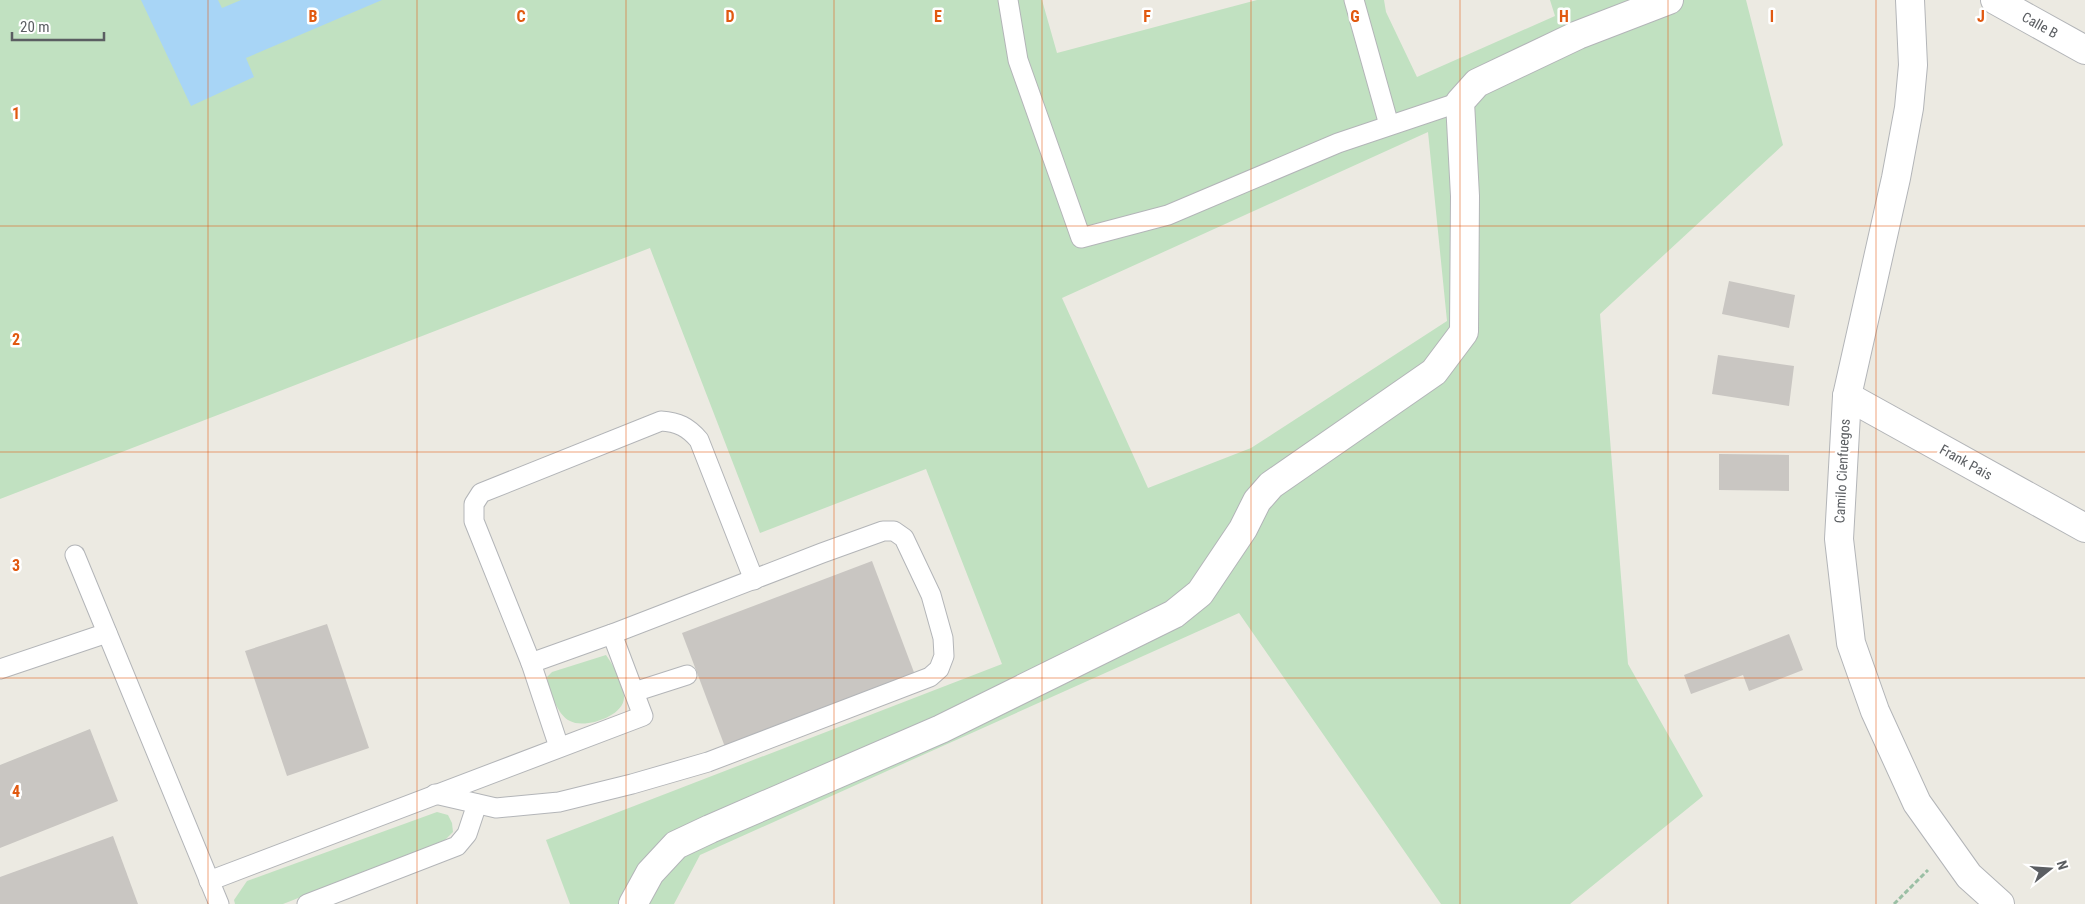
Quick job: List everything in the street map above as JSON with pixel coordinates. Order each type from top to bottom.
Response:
[{"type":"street","points":[[634,904],[650,874],[676,845],[940,729],[1174,614],[1200,593],[1243,529],[1257,501],[1271,485],[1434,372],[1464,332],[1465,196],[1460,102],[1477,84],[1486,79],[1578,35],[1669,0]]},
{"type":"street","name":"Camilo Cienfuegos","points":[[1910,0],[1913,65],[1909,108],[1896,178],[1846,396],[1839,539],[1851,643],[1874,711],[1917,803],[1969,876],[2000,904]]},
{"type":"street","name":"Calle B","points":[[1995,0],[2085,50]]},
{"type":"street","name":"Frank Pais","points":[[1846,396],[2085,528]]},
{"type":"lane","points":[[1008,0],[1018,60],[1081,238],[1168,215],[1338,143],[1460,102]]},
{"type":"lane","points":[[1354,0],[1389,125]]},
{"type":"lane","points":[[559,747],[531,663],[474,521],[474,504],[481,494],[661,421],[676,422],[690,429],[699,440],[754,580]]},
{"type":"lane","points":[[435,794],[496,808],[559,802],[632,784],[708,762],[930,677],[939,668],[944,656],[943,638],[931,595],[904,538],[894,530],[882,531],[531,663]]},
{"type":"lane","points":[[75,555],[219,904]]},
{"type":"lane","points":[[0,669],[107,633]]},
{"type":"lane","points":[[209,881],[643,716],[612,634]]},
{"type":"lane","points":[[634,692],[687,675]]},
{"type":"lane","points":[[307,904],[457,846],[467,834],[477,804]]},
{"type":"path","points":[[1894,904],[1950,849]]},
{"type":"green space","points":[[0,0],[1042,0],[1057,53],[1257,0],[1384,0],[1386,12],[1417,77],[1555,16],[1550,0],[1746,0],[1783,145],[1600,314],[1628,664],[1703,796],[1570,904],[1441,904],[1239,613],[700,855],[674,904],[570,904],[546,840],[1002,664],[926,469],[760,533],[650,248],[0,499]],"holes":[[[1428,132],[1447,321],[1251,448],[1148,488],[1062,298]]]},
{"type":"green space","points":[[606,655],[623,687],[624,698],[622,705],[617,711],[602,720],[584,723],[570,721],[565,718],[558,708],[547,677],[552,672]]},
{"type":"green space","points":[[437,812],[448,815],[452,823],[453,832],[444,841],[283,904],[235,904],[234,900],[247,881]]},
{"type":"water","points":[[141,0],[218,0],[222,8],[241,0],[382,0],[246,58],[254,77],[191,106]]},
{"type":"building","points":[[1729,281],[1795,295],[1789,328],[1722,314]]},
{"type":"building","points":[[1718,355],[1794,366],[1789,406],[1712,394]]},
{"type":"building","points":[[1719,454],[1789,455],[1789,491],[1719,490]]},
{"type":"building","points":[[872,561],[915,675],[725,747],[682,633]]},
{"type":"building","points":[[327,624],[369,748],[287,776],[245,651]]},
{"type":"building","points":[[1789,634],[1803,670],[1749,691],[1743,675],[1691,694],[1684,675]]},
{"type":"building","points":[[90,729],[118,801],[0,848],[0,765]]},
{"type":"building","points":[[113,836],[138,904],[0,904],[0,877]]}]
